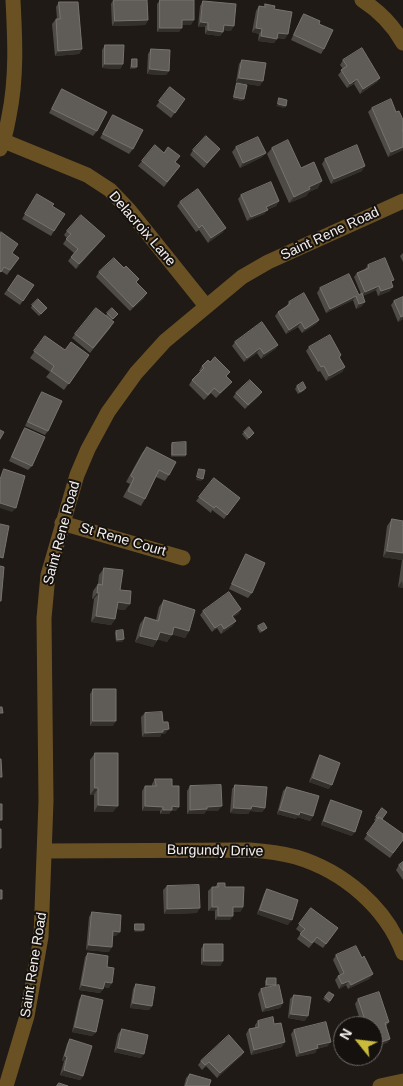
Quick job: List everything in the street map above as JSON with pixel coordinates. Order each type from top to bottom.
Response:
[{"type":"street","name":"Delacroix Lane","points":[[13,0],[16,66],[13,96],[2,145],[87,175],[110,190],[129,210],[206,306]]},
{"type":"street","points":[[362,0],[388,21],[403,43]]},
{"type":"street","name":"Saint Rene Road","points":[[6,1086],[25,1025],[41,937],[45,851],[44,618],[48,575],[77,475],[108,412],[136,373],[159,347],[206,306],[242,277],[268,262],[403,201]]},
{"type":"street","name":"St Rene Court","points":[[62,523],[183,558]]},
{"type":"street","name":"Burgundy Drive","points":[[45,851],[250,850],[296,857],[345,882],[374,905],[385,918],[403,953]]},
{"type":"street","points":[[380,1086],[403,1081]]},
{"type":"building","points":[[114,0],[147,0],[148,20],[115,21]]},
{"type":"building","points":[[160,0],[194,0],[194,20],[182,20],[182,28],[160,28]]},
{"type":"building","points":[[203,1],[236,4],[234,26],[224,25],[223,32],[208,30],[208,23],[201,22]]},
{"type":"building","points":[[59,2],[78,2],[82,49],[58,51],[56,19],[60,19]]},
{"type":"building","points":[[265,4],[275,6],[274,9],[292,12],[288,34],[278,33],[277,39],[261,36],[262,29],[256,28],[259,6],[265,7]]},
{"type":"building","points":[[304,14],[320,21],[319,24],[333,30],[324,49],[294,35]]},
{"type":"building","points":[[105,45],[124,45],[123,64],[105,64]]},
{"type":"building","points":[[362,48],[380,78],[363,89],[357,79],[350,84],[341,70],[347,66],[343,60]]},
{"type":"building","points":[[151,49],[170,50],[169,71],[150,69]]},
{"type":"building","points":[[132,59],[137,59],[137,67],[132,67]]},
{"type":"building","points":[[242,60],[266,63],[263,81],[239,78]]},
{"type":"building","points":[[237,83],[247,85],[244,99],[234,97]]},
{"type":"building","points":[[170,87],[185,99],[175,113],[159,101]]},
{"type":"building","points":[[62,89],[107,112],[97,131],[52,109]]},
{"type":"building","points":[[279,98],[287,100],[286,106],[278,104]]},
{"type":"building","points":[[391,99],[396,112],[399,111],[403,120],[403,147],[391,152],[372,108]]},
{"type":"building","points":[[113,115],[143,130],[133,149],[103,134]]},
{"type":"building","points":[[206,136],[220,149],[207,163],[193,150]]},
{"type":"building","points":[[258,137],[266,153],[243,163],[236,147]]},
{"type":"building","points":[[288,140],[301,168],[314,162],[322,181],[294,197],[272,148]]},
{"type":"building","points":[[155,145],[164,153],[168,147],[180,156],[175,162],[180,166],[167,182],[142,161]]},
{"type":"building","points":[[357,145],[365,166],[334,179],[325,159]]},
{"type":"building","points":[[271,182],[279,201],[266,207],[268,210],[251,217],[241,195]]},
{"type":"building","points":[[198,189],[226,228],[211,238],[202,225],[199,228],[180,202]]},
{"type":"building","points":[[37,194],[54,204],[52,206],[65,214],[54,231],[25,214]]},
{"type":"building","points":[[81,215],[105,236],[79,264],[71,257],[78,249],[66,239],[71,234],[67,231]]},
{"type":"building","points":[[0,233],[18,244],[12,253],[19,258],[10,270],[4,267],[1,272]]},
{"type":"building","points":[[114,258],[124,268],[126,266],[139,279],[136,282],[147,293],[133,307],[99,272]]},
{"type":"building","points":[[385,258],[394,280],[391,281],[393,287],[381,291],[379,286],[365,292],[357,273],[369,268],[368,265]]},
{"type":"building","points":[[349,274],[359,295],[362,293],[365,302],[359,304],[356,296],[330,309],[320,288]]},
{"type":"building","points":[[18,275],[34,285],[23,301],[8,290]]},
{"type":"building","points":[[304,293],[319,320],[305,329],[301,322],[289,330],[278,312],[290,304],[289,302]]},
{"type":"building","points":[[403,297],[403,316],[401,317],[394,301]]},
{"type":"building","points":[[38,299],[47,308],[41,314],[32,305]]},
{"type":"building","points":[[96,308],[114,322],[93,348],[75,334]]},
{"type":"building","points":[[112,308],[118,314],[113,319],[107,313]]},
{"type":"building","points":[[262,322],[278,345],[264,354],[260,348],[247,358],[235,342]]},
{"type":"building","points":[[330,335],[345,367],[329,376],[324,366],[321,367],[309,347]]},
{"type":"building","points":[[45,336],[65,350],[71,342],[89,355],[69,384],[51,371],[54,366],[34,351]]},
{"type":"building","points":[[215,357],[230,372],[226,376],[232,382],[220,393],[214,388],[208,395],[192,380],[204,368],[202,366],[208,360],[210,362]]},
{"type":"building","points":[[250,380],[262,392],[248,405],[236,393]]},
{"type":"building","points":[[303,382],[306,388],[300,392],[297,386]]},
{"type":"building","points":[[42,392],[62,401],[48,431],[28,422]]},
{"type":"building","points":[[249,427],[254,433],[249,438],[244,432]]},
{"type":"building","points":[[25,428],[45,437],[32,466],[12,457]]},
{"type":"building","points":[[0,430],[4,432],[0,439]]},
{"type":"building","points":[[186,442],[186,455],[172,455],[172,443]]},
{"type":"building","points":[[147,447],[176,462],[169,475],[159,470],[145,499],[128,491],[134,478],[131,476]]},
{"type":"building","points":[[4,469],[25,476],[16,508],[0,503],[0,480]]},
{"type":"building","points":[[199,469],[205,470],[203,479],[197,477]]},
{"type":"building","points":[[214,478],[240,498],[227,515],[216,506],[214,508],[199,497]]},
{"type":"building","points":[[392,519],[403,521],[403,553],[387,551]]},
{"type":"building","points":[[0,524],[9,526],[3,558],[0,557]]},
{"type":"building","points":[[246,554],[265,563],[252,593],[232,584]]},
{"type":"building","points":[[0,566],[4,567],[1,601],[0,601]]},
{"type":"building","points":[[104,568],[123,570],[120,590],[131,591],[130,604],[118,602],[115,619],[96,616],[99,593],[97,593],[98,584],[102,585]]},
{"type":"building","points":[[229,592],[241,609],[232,616],[236,621],[224,629],[221,624],[215,628],[203,611]]},
{"type":"building","points":[[164,600],[195,610],[189,631],[174,627],[172,635],[160,632],[157,640],[140,636],[145,617],[158,621]]},
{"type":"building","points":[[264,623],[267,628],[262,631],[258,626]]},
{"type":"building","points":[[123,630],[124,639],[117,640],[116,631]]},
{"type":"building","points":[[93,689],[116,689],[116,721],[93,721]]},
{"type":"building","points":[[162,712],[163,722],[168,722],[169,729],[163,730],[163,732],[145,733],[145,713]]},
{"type":"building","points":[[95,753],[118,753],[118,806],[98,805],[98,788],[95,788]]},
{"type":"building","points":[[320,755],[340,763],[332,785],[313,778]]},
{"type":"building","points":[[1,759],[2,777],[0,777]]},
{"type":"building","points":[[155,779],[172,779],[172,786],[179,786],[179,807],[172,806],[172,810],[163,810],[163,807],[145,806],[145,786],[156,786]]},
{"type":"building","points":[[221,785],[222,806],[190,810],[190,786]]},
{"type":"building","points":[[235,785],[267,787],[265,808],[252,806],[251,809],[234,808]]},
{"type":"building","points":[[287,787],[319,796],[313,816],[300,812],[299,815],[280,810]]},
{"type":"building","points":[[331,800],[362,811],[355,832],[324,821]]},
{"type":"building","points":[[0,804],[2,804],[2,820],[0,820]]},
{"type":"building","points":[[382,808],[387,812],[382,819],[379,817],[378,819],[376,817]]},
{"type":"building","points":[[379,817],[403,834],[403,840],[393,853],[367,834]]},
{"type":"building","points":[[1,829],[1,848],[0,848]]},
{"type":"building","points":[[403,862],[403,871],[399,865]]},
{"type":"building","points":[[218,883],[225,883],[225,887],[244,887],[243,907],[233,907],[233,916],[218,916],[218,907],[212,907],[212,887],[218,887]]},
{"type":"building","points":[[199,885],[200,908],[167,909],[167,886]]},
{"type":"building","points":[[267,889],[298,900],[292,920],[260,910]]},
{"type":"building","points":[[0,890],[2,890],[2,899],[0,899]]},
{"type":"building","points":[[311,908],[338,928],[326,944],[317,937],[312,943],[300,934],[305,929],[299,924]]},
{"type":"building","points":[[92,912],[121,915],[120,932],[113,931],[112,947],[89,945]]},
{"type":"building","points":[[135,924],[144,924],[144,930],[135,930]]},
{"type":"building","points":[[204,944],[223,944],[223,961],[204,961]]},
{"type":"building","points":[[356,946],[362,958],[364,956],[373,974],[351,985],[349,981],[342,984],[338,976],[344,973],[336,955]]},
{"type":"building","points":[[88,953],[108,956],[107,967],[114,968],[112,983],[105,982],[103,989],[82,985]]},
{"type":"building","points":[[267,978],[276,978],[276,985],[267,985]]},
{"type":"building","points":[[136,984],[155,987],[152,1006],[133,1003]]},
{"type":"building","points":[[279,985],[283,1003],[266,1008],[261,989]]},
{"type":"building","points":[[329,992],[334,995],[330,1001],[325,997]]},
{"type":"building","points":[[379,992],[389,1022],[385,1023],[390,1039],[383,1041],[383,1016],[364,1016],[358,999]]},
{"type":"building","points":[[82,995],[103,1000],[96,1032],[75,1027]]},
{"type":"building","points":[[294,995],[311,997],[308,1016],[291,1014]]},
{"type":"building","points":[[273,1017],[274,1024],[281,1023],[285,1042],[254,1050],[249,1029],[259,1027],[258,1021]]},
{"type":"building","points":[[326,1022],[331,1042],[317,1045],[318,1048],[300,1053],[294,1030]]},
{"type":"building","points":[[122,1029],[148,1035],[144,1054],[118,1048]]},
{"type":"building","points":[[229,1035],[244,1052],[220,1073],[209,1062],[205,1065],[201,1061]]},
{"type":"building","points":[[70,1039],[92,1046],[83,1076],[64,1070],[67,1057],[65,1056]]},
{"type":"building","points":[[190,1074],[211,1080],[209,1086],[186,1086]]},
{"type":"building","points":[[59,1083],[68,1086],[57,1086]]}]
